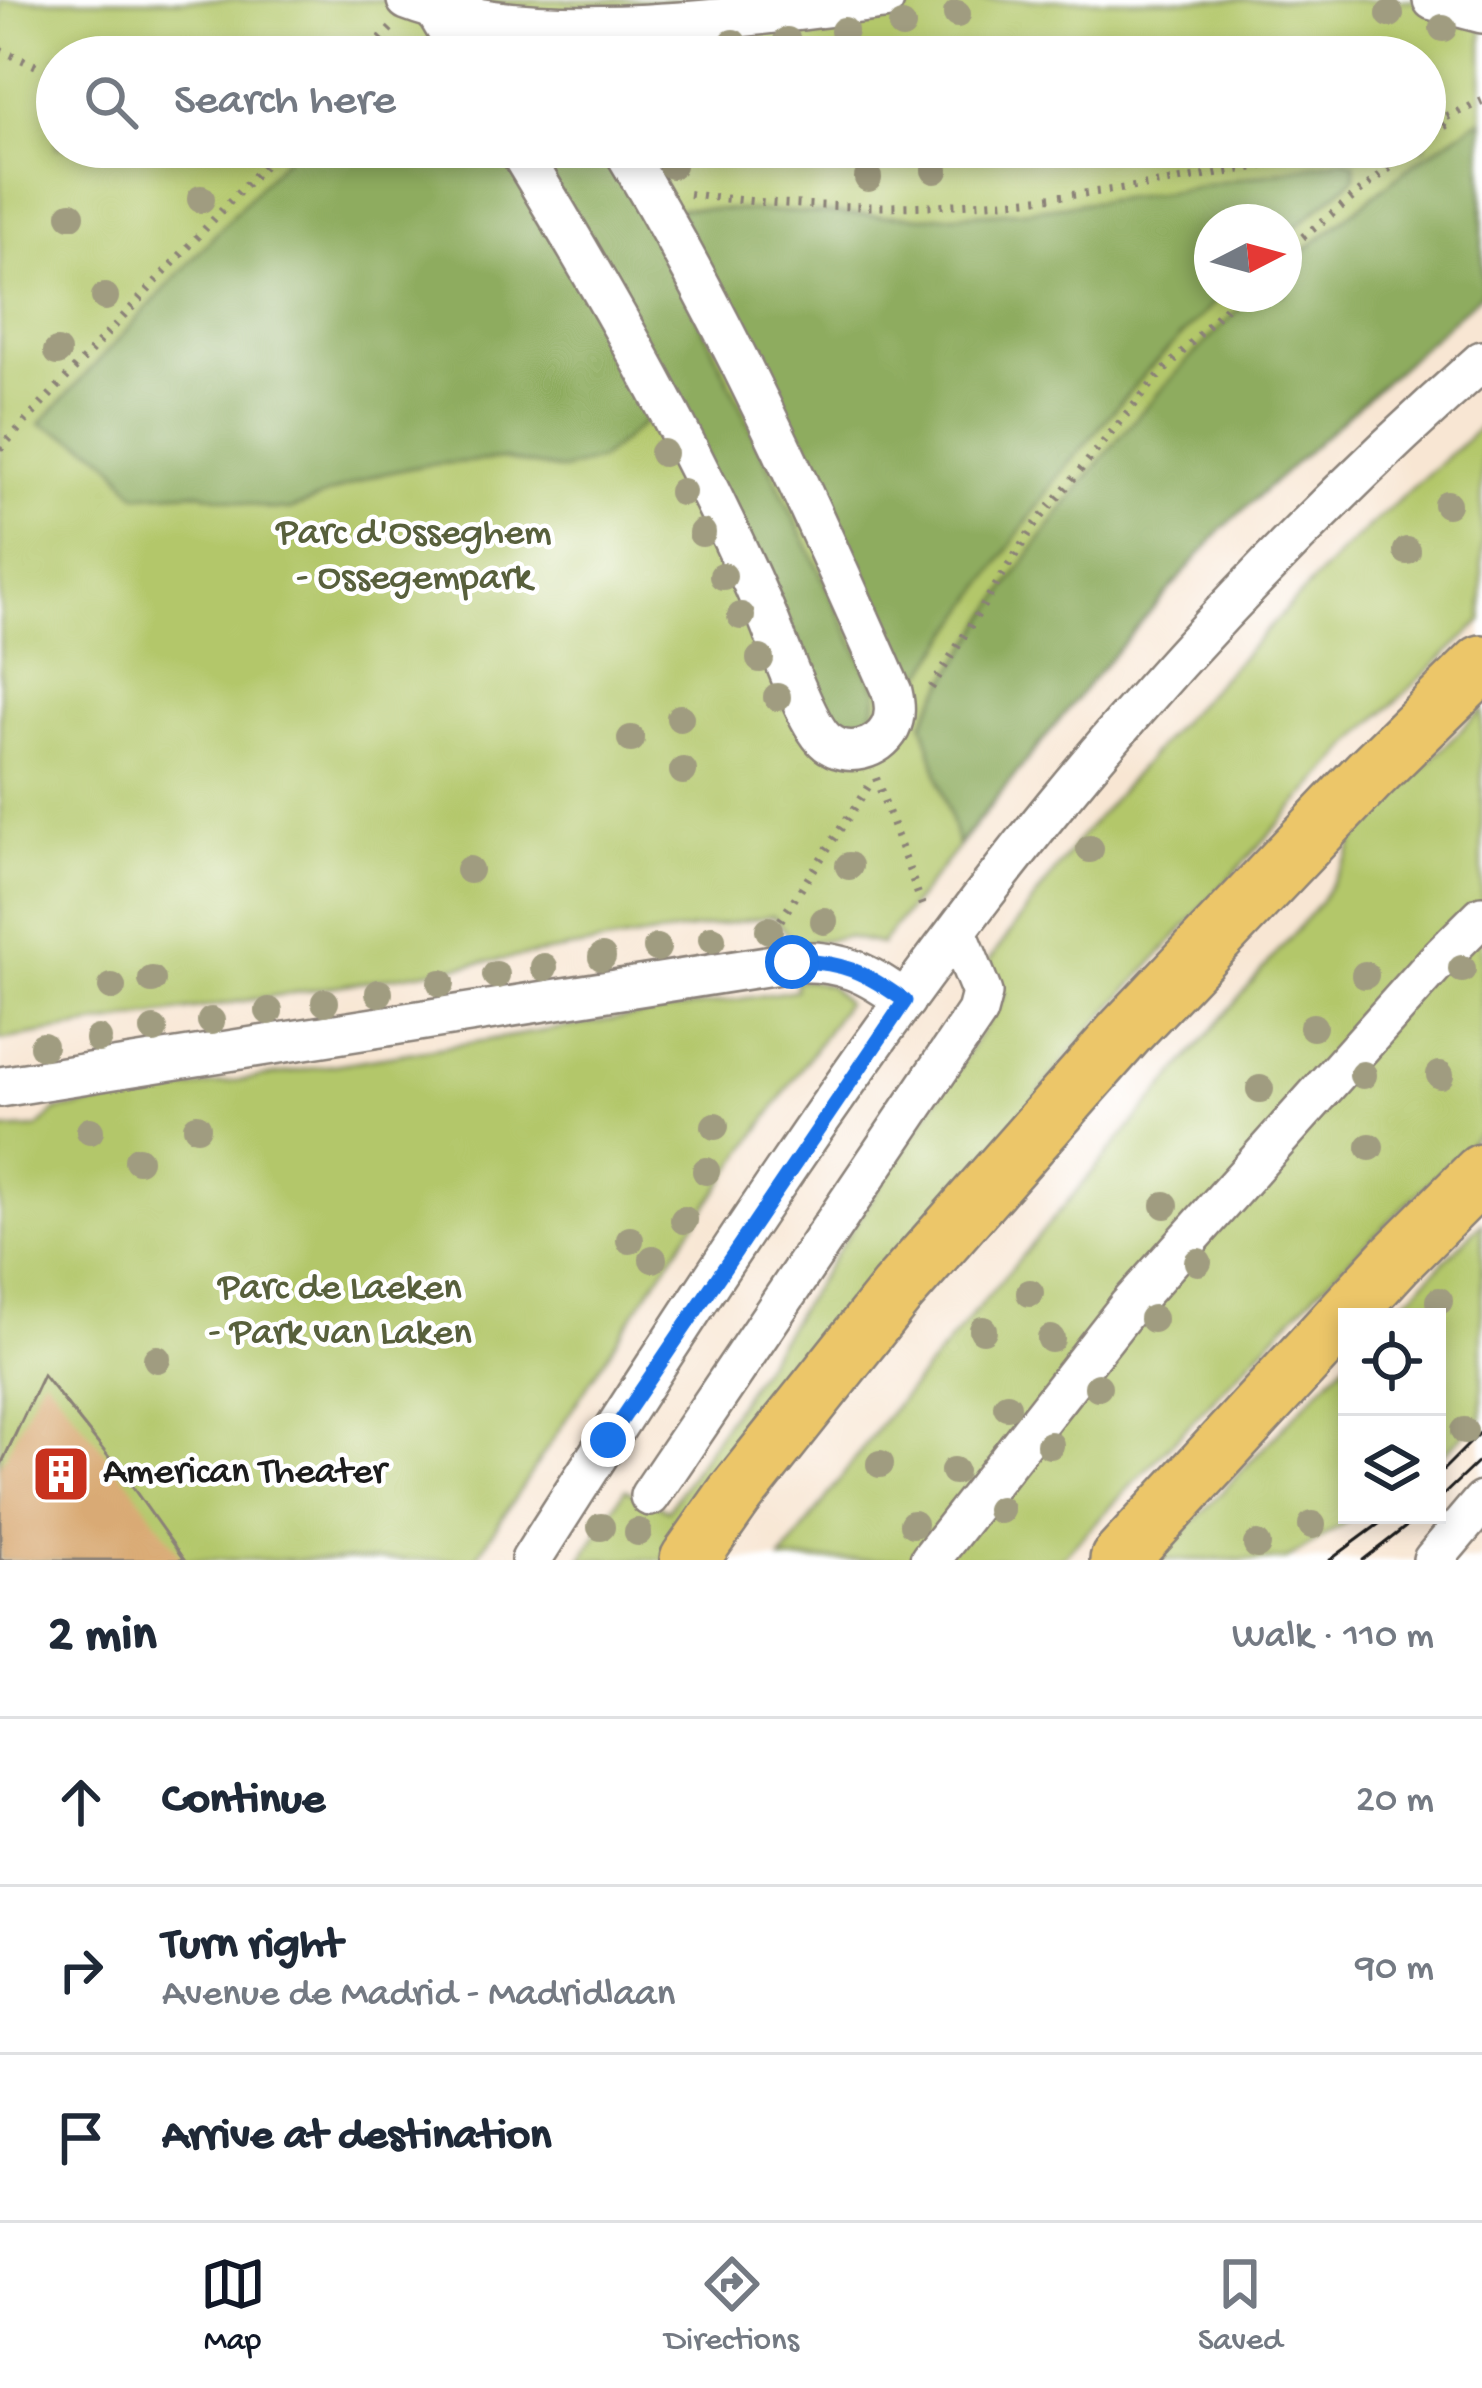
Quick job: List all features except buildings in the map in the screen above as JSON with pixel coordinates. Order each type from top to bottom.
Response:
[{"type":"highway","points":[[689,1560],[897,1291],[1126,1031],[1369,775],[1482,664]]},
{"type":"highway","points":[[1119,1560],[1381,1275],[1482,1173]]},
{"type":"highway","points":[[715,1560],[984,1196]]},
{"type":"street","points":[[588,36],[884,0]]},
{"type":"street","points":[[1433,0],[1482,14]]},
{"type":"street","points":[[447,7],[538,36]]},
{"type":"street","points":[[447,7],[456,36]]},
{"type":"street","points":[[530,168],[582,253],[697,466],[816,730],[838,748],[870,762],[887,732],[895,706],[892,692],[769,420],[692,267],[634,168]]},
{"type":"street","points":[[531,1560],[731,1254],[905,1001],[1065,793],[1186,654],[1341,492],[1482,361]]},
{"type":"street","points":[[930,1560],[1127,1306],[1436,961],[1482,916]]},
{"type":"street","points":[[650,1496],[977,1012],[982,993],[957,932]]},
{"type":"street","points":[[0,1087],[792,962],[836,962],[871,976],[905,1001]]},
{"type":"street","points":[[1433,1560],[1482,1502]]},
{"type":"path","points":[[0,50],[36,66]]},
{"type":"path","points":[[1446,125],[1482,101]]},
{"type":"path","points":[[1446,119],[1464,112]]},
{"type":"path","points":[[0,449],[261,168]]},
{"type":"path","points":[[645,186],[762,202],[924,207],[1096,192],[1234,168]]},
{"type":"path","points":[[1302,238],[1390,168]]},
{"type":"path","points":[[924,700],[1033,527],[1154,380],[1221,312]]},
{"type":"path","points":[[870,762],[922,908]]},
{"type":"path","points":[[748,970],[870,762]]},
{"type":"green space","name":"Parc d'Osseghem - Ossegempark","points":[[0,0],[1482,0],[1482,293],[1220,531],[1088,684],[881,944],[847,937],[795,944],[773,916],[0,1040]]},
{"type":"green space","points":[[1482,119],[1482,293],[1220,531],[958,845],[923,723],[1014,576],[1110,449],[1237,312],[1302,312],[1302,252],[1408,168],[1446,168],[1446,142]]},
{"type":"green space","points":[[277,168],[514,168],[639,387],[645,422],[599,460],[562,470],[503,459],[425,465],[373,476],[290,510],[196,492],[138,495],[104,457],[40,424]]},
{"type":"green space","points":[[545,168],[614,168],[677,274],[877,691],[865,724],[852,730],[833,725]]},
{"type":"green space","points":[[1299,168],[1354,168],[1350,182],[1302,222],[1302,204],[1194,204],[1194,312],[1205,312],[1146,372],[1056,479],[911,692],[679,213],[681,208],[925,217],[1023,211]]},
{"type":"green space","points":[[1482,425],[1482,621],[1362,733],[1078,1044],[673,1560],[581,1560],[625,1489],[668,1510],[1005,995],[987,964],[1078,840],[1176,726],[1342,551]]},
{"type":"green space","points":[[1482,709],[1482,1131],[1316,1292],[1060,1560],[781,1560],[882,1422],[1319,903],[1356,835]]},
{"type":"green space","name":"Parc de Laeken - Park van Laken","points":[[795,981],[830,986],[846,1003],[646,1295],[475,1560],[0,1560],[0,1130],[37,1128],[57,1110],[796,990]]},
{"type":"green space","points":[[1482,1223],[1482,1418],[1446,1452],[1446,1308],[1398,1308]]},
{"type":"green space","points":[[1338,1369],[1338,1524],[1343,1524],[1286,1560],[1157,1560]]},
{"type":"tram line","points":[[1446,1467],[1482,1431]]},
{"type":"tram line","points":[[1446,1492],[1482,1458]]},
{"type":"tram line","points":[[1330,1560],[1379,1524]]},
{"type":"tram line","points":[[1363,1560],[1409,1524]]},
{"type":"place","name":"American Theater","points":[[61,1474]]},
{"type":"route","points":[[608,1440],[905,1001],[857,969],[819,960],[792,962]]}]
